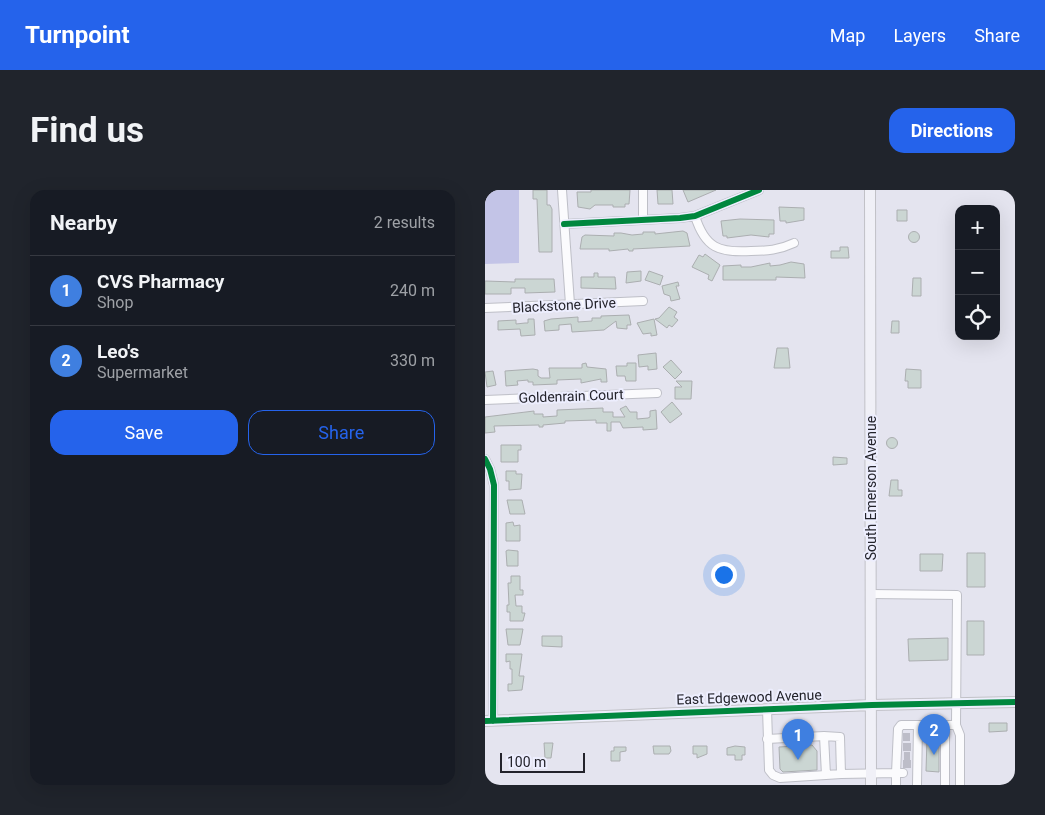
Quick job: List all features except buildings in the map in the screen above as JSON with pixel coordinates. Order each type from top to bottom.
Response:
[{"type":"main road","name":"South Emerson Avenue","points":[[870,190],[871,785]]},
{"type":"main road","name":"East Edgewood Avenue","points":[[489,721],[872,705],[1015,702]]},
{"type":"street","points":[[562,190],[570,304]]},
{"type":"street","points":[[643,190],[643,220]]},
{"type":"street","points":[[565,224],[695,216],[738,194],[759,190]]},
{"type":"street","points":[[695,216],[700,232],[719,249],[730,252],[777,251],[794,244]]},
{"type":"street","name":"Blackstone Drive","points":[[485,308],[643,301]]},
{"type":"street","name":"Goldenrain Court","points":[[485,400],[657,393]]},
{"type":"street","points":[[485,459],[491,469],[494,485],[489,721]]},
{"type":"street","points":[[871,594],[957,595],[956,725],[960,735],[960,785]]},
{"type":"street","points":[[767,709],[769,770],[773,775],[780,778],[871,772],[907,774]]},
{"type":"street","points":[[917,785],[907,774],[907,737],[918,724]]},
{"type":"street","points":[[896,785],[907,774],[907,737],[898,729],[901,725],[956,725]]},
{"type":"street","points":[[945,725],[945,785]]},
{"type":"street","points":[[824,736],[826,775]]},
{"type":"street","points":[[767,739],[840,737],[841,774]]},
{"type":"shaded area","points":[[485,190],[519,190],[519,263],[485,264]]},
{"type":"tunnel","points":[[903,737],[910,737]]},
{"type":"tunnel","points":[[903,747],[911,747]]},
{"type":"tunnel","points":[[904,756],[910,756]]},
{"type":"tunnel","points":[[903,764],[911,764]]},
{"type":"cycle path","points":[[564,224],[695,216],[759,190]]},
{"type":"cycle path","points":[[485,459],[494,485],[493,721]]},
{"type":"cycle path","points":[[485,721],[872,705],[1015,702]]},
{"type":"place","name":"Leo's","points":[[934,755]]},
{"type":"place","name":"CVS Pharmacy","points":[[798,760]]}]
